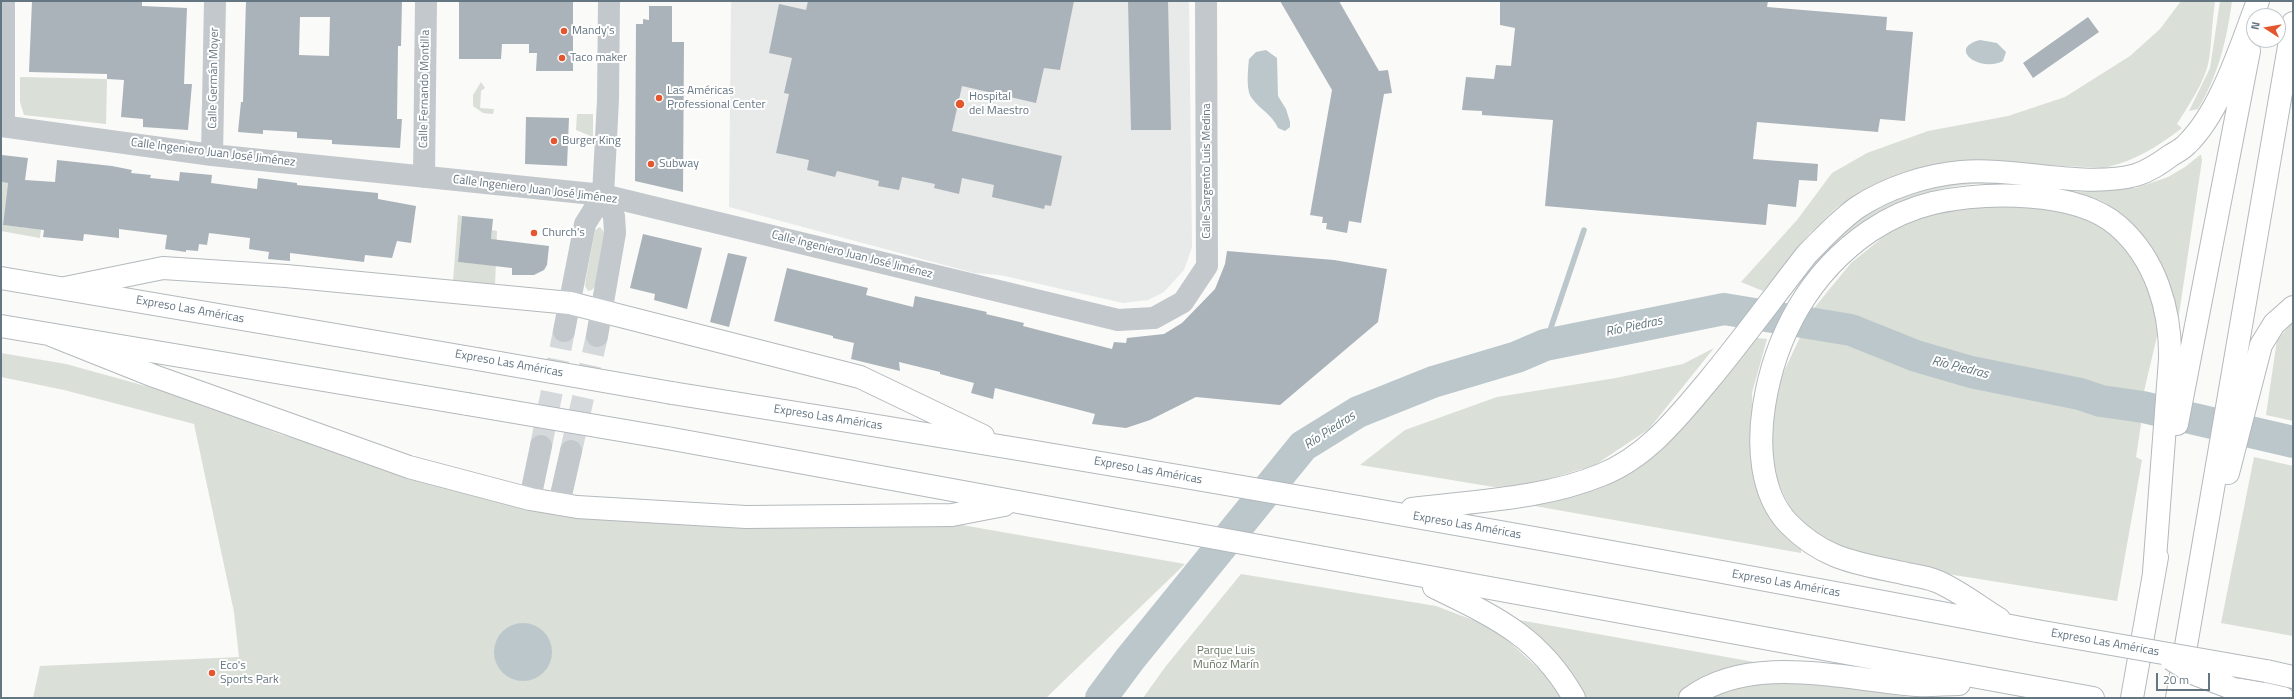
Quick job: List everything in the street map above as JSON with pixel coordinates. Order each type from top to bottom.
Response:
[{"type":"highway","points":[[1390,512],[1552,490],[1602,475],[1636,456],[1659,438],[1722,365],[1799,265],[1829,231],[1858,207],[1885,193],[1910,183],[1961,172],[2110,179],[2136,175],[2155,167],[2187,145],[2204,124],[2228,77],[2258,1]]},
{"type":"highway","points":[[2221,476],[2232,373],[2293,23]]},
{"type":"highway","points":[[2132,698],[2154,572],[2179,362],[2249,48]]},
{"type":"highway","points":[[2010,626],[1937,581],[1836,557],[1816,547],[1786,520],[1771,496],[1762,467],[1760,431],[1767,385],[1776,353],[1788,324],[1821,273],[1848,247],[1872,229],[1900,215],[1930,204],[1961,198],[1999,197],[2041,199],[2074,204],[2100,214],[2119,226],[2142,254],[2162,292],[2170,331],[2179,362]]},
{"type":"highway","points":[[65,288],[163,268],[286,276],[570,303],[860,377],[1004,446]]},
{"type":"highway","name":"Expreso Las Américas","points":[[1,278],[477,359],[672,394],[1004,446],[1390,512],[2293,677]]},
{"type":"highway","points":[[2230,687],[2192,693],[2178,698],[2198,580],[2221,476],[2254,373],[2261,345],[2268,332],[2293,307]]},
{"type":"highway","points":[[1,326],[667,438],[1409,575],[2093,698]]},
{"type":"highway","points":[[52,335],[154,376],[402,464],[530,499],[578,507],[746,517],[952,515],[1018,502]]},
{"type":"highway","points":[[1409,575],[1500,619],[1529,640],[1554,665],[1574,698]]},
{"type":"highway","points":[[2161,653],[2195,674],[2230,687],[2273,696]]},
{"type":"highway","points":[[1690,698],[1708,688],[1733,678],[1764,673],[1828,675],[1917,685],[2006,683]]},
{"type":"street","points":[[2,126],[4,1]]},
{"type":"street","name":"Calle Germán Moyer","points":[[212,155],[215,1]]},
{"type":"street","name":"Calle Fernando Montilla","points":[[424,177],[426,1]]},
{"type":"street","points":[[564,331],[585,224],[603,195],[608,100],[609,1]]},
{"type":"street","name":"Calle Sargento Luis Medina","points":[[1154,318],[1183,302],[1207,266],[1206,1]]},
{"type":"street","name":"Calle Ingeniero Juan José Jiménez","points":[[2,126],[212,155],[603,195],[1118,320],[1154,318]]},
{"type":"street","points":[[597,336],[603,312],[615,234],[614,216],[603,195]]},
{"type":"street","points":[[530,499],[541,446]]},
{"type":"street","points":[[559,504],[571,451]]},
{"type":"shaded area","name":"Hospital del Maestro","points":[[731,1],[1189,1],[1192,247],[1184,270],[1164,292],[1148,300],[1123,303],[1000,275],[974,273],[729,207]]},
{"type":"shaded area","points":[[1980,40],[1997,43],[2006,52],[2003,61],[1994,64],[1985,64],[1976,62],[1970,58],[1966,53],[1966,48]]},
{"type":"shaded area","points":[[1266,50],[1277,58],[1278,96],[1286,109],[1290,122],[1290,127],[1285,131],[1278,128],[1272,119],[1254,101],[1248,89],[1249,59],[1256,52]]},
{"type":"shaded area","points":[[523,623],[534,625],[547,636],[550,641],[552,652],[550,663],[539,676],[534,679],[523,681],[512,679],[499,668],[496,663],[494,652],[496,641],[507,628],[512,625]]},
{"type":"green space","points":[[2181,1],[2215,1],[2209,60],[2200,85],[2177,124],[2182,128],[2155,147],[2136,157],[2104,168],[1970,161],[1940,164],[1909,171],[1875,185],[1837,207],[1810,233],[1763,291],[1741,282],[1797,220],[1832,173],[1867,153],[1928,131],[2008,116],[2065,97],[2130,56],[2160,29]]},
{"type":"green space","points":[[2220,1],[2232,1],[2221,57],[2211,84],[2198,109],[2189,111],[2210,68]]},
{"type":"green space","points":[[20,77],[107,79],[106,124],[24,115],[20,102]]},
{"type":"green space","points":[[481,82],[485,88],[481,91],[480,108],[494,109],[493,114],[483,113],[473,106],[473,95]]},
{"type":"green space","points":[[577,114],[593,114],[593,137],[576,130]]},
{"type":"green space","points":[[2200,155],[2202,160],[2178,321],[2130,227],[2123,217],[2107,204],[2088,196],[2068,192],[2006,185],[1974,184],[1921,194],[1881,211],[1862,222],[1844,235],[1828,250],[1814,267],[1810,263],[1853,222],[1886,203],[1927,187],[1980,179],[2093,188],[2136,188],[2168,177],[2185,167]]},
{"type":"green space","points":[[1,182],[8,183],[3,225],[29,228],[45,192],[40,238],[1,231]]},
{"type":"green space","points":[[1994,203],[2071,212],[2112,232],[2135,257],[2152,287],[2158,332],[2142,400],[2035,378],[2009,375],[1960,365],[1940,357],[1920,354],[1867,330],[1815,318],[1810,313],[1851,263],[1904,220],[1955,206]]},
{"type":"green space","points":[[458,215],[462,216],[458,262],[488,265],[492,230],[497,231],[495,287],[453,282]]},
{"type":"green space","points":[[600,227],[604,232],[595,286],[592,290],[588,291],[585,286],[595,230]]},
{"type":"green space","points":[[2293,322],[2293,421],[2266,415],[2277,340]]},
{"type":"green space","points":[[1814,328],[1852,335],[1935,366],[1990,380],[2140,410],[2141,424],[2136,457],[2142,460],[2117,601],[1885,564],[1833,546],[1793,514],[1775,476],[1771,427],[1777,386],[1803,331]]},
{"type":"green space","points":[[1757,338],[1767,339],[1752,393],[1754,459],[1801,547],[1801,553],[1529,505],[1569,495],[1730,368]]},
{"type":"green space","points":[[1714,348],[1649,429],[1595,465],[1529,485],[1494,487],[1360,465],[1405,430],[1497,397],[1616,378],[1683,364]]},
{"type":"green space","points":[[1,353],[66,364],[189,398],[279,434],[485,495],[939,521],[1185,564],[1046,698],[33,698],[40,666],[239,657],[234,612],[194,424],[64,390],[1,377]]},
{"type":"green space","points":[[2254,457],[2293,466],[2293,636],[2221,623]]},
{"type":"green space","name":"Parque Luis Muñoz Marín","points":[[1241,574],[1436,606],[1494,628],[1550,679],[1564,698],[1143,698],[1166,666]]},
{"type":"green space","points":[[1519,620],[1760,663],[1683,691],[1676,698],[1587,698],[1563,662]]},
{"type":"green space","points":[[1781,678],[1916,698],[1709,698],[1738,683]]},
{"type":"building","points":[[32,1],[142,1],[142,6],[187,8],[184,84],[192,84],[188,130],[143,127],[143,119],[121,117],[124,80],[107,79],[107,74],[29,72]]},
{"type":"building","points":[[246,1],[402,1],[401,46],[398,46],[397,119],[402,119],[400,148],[332,144],[332,140],[297,138],[297,132],[263,130],[263,134],[238,132],[241,102],[243,102]],"holes":[[[300,17],[330,17],[329,56],[299,55]]]},
{"type":"building","points":[[459,1],[573,1],[573,71],[536,71],[537,53],[529,53],[529,44],[502,44],[501,59],[459,59]]},
{"type":"building","points":[[808,1],[1074,1],[1060,70],[1044,68],[1036,103],[962,86],[952,131],[1062,156],[1051,206],[1045,205],[1044,209],[992,197],[994,185],[962,178],[959,194],[934,188],[935,184],[902,177],[899,190],[878,186],[879,181],[837,171],[835,177],[807,170],[809,160],[776,153],[789,94],[784,93],[792,58],[769,53],[779,4],[806,10]]},
{"type":"building","points":[[1128,1],[1168,1],[1171,130],[1131,130]]},
{"type":"building","points":[[1280,1],[1339,1],[1379,71],[1388,70],[1392,93],[1384,94],[1361,223],[1349,221],[1347,233],[1326,229],[1327,223],[1322,223],[1323,217],[1310,215],[1332,90]]},
{"type":"building","points":[[1500,1],[1768,1],[1767,7],[1887,17],[1886,30],[1913,32],[1905,121],[1880,119],[1878,132],[1757,122],[1753,159],[1818,164],[1817,181],[1799,180],[1796,207],[1768,204],[1766,225],[1545,206],[1553,120],[1482,115],[1482,111],[1462,110],[1466,77],[1494,79],[1496,65],[1511,66],[1515,28],[1500,25]]},
{"type":"building","name":"Las Américas Professional Center","points":[[649,6],[672,6],[672,42],[684,42],[683,192],[635,181],[636,24],[643,24],[643,19],[649,20]]},
{"type":"building","points":[[2088,17],[2099,32],[2033,78],[2023,63]]},
{"type":"building","points":[[526,117],[569,118],[567,166],[525,164]]},
{"type":"building","points":[[2,155],[28,158],[25,180],[55,182],[57,160],[112,166],[132,170],[131,173],[151,175],[150,178],[179,181],[180,172],[212,175],[211,183],[257,189],[258,178],[297,183],[297,185],[378,193],[378,199],[416,206],[411,243],[397,241],[392,258],[365,255],[364,262],[290,253],[290,261],[268,259],[269,252],[249,249],[250,238],[209,233],[207,245],[199,244],[198,251],[186,250],[186,252],[165,249],[167,235],[119,229],[119,238],[84,234],[83,241],[43,237],[44,230],[3,225],[8,183],[1,182]]},
{"type":"building","points":[[462,216],[493,219],[491,239],[549,246],[547,265],[544,270],[534,275],[512,275],[512,268],[458,262]]},
{"type":"building","points":[[643,234],[702,248],[687,309],[654,300],[655,294],[630,288]]},
{"type":"building","points":[[1227,251],[1334,260],[1387,269],[1378,322],[1280,405],[1196,397],[1150,420],[1126,428],[1092,424],[1095,414],[995,388],[993,399],[971,393],[974,383],[940,374],[940,372],[899,362],[900,371],[851,359],[854,343],[774,321],[787,268],[868,288],[866,295],[913,307],[915,296],[987,312],[986,314],[1024,323],[1023,326],[1112,349],[1114,342],[1126,343],[1127,338],[1164,334],[1182,323],[1215,289],[1225,264]]},
{"type":"building","points":[[728,253],[747,257],[729,327],[710,322]]},
{"type":"waterway","points":[[1545,345],[1584,230]]},
{"type":"waterway","name":"Río Piedras","points":[[1101,698],[1130,659],[1303,446],[1358,412],[1433,382],[1517,357],[1545,345],[1724,309],[1851,330],[1916,356],[1971,372],[2080,394],[2101,401],[2143,407],[2293,442]]},
{"type":"tunnel","points":[[541,446],[564,331]]},
{"type":"tunnel","points":[[571,451],[597,336]]},
{"type":"place","name":"Mandy's","points":[[564,31]]},
{"type":"place","name":"Taco maker","points":[[562,58]]},
{"type":"place","name":"Las Américas Professional Center","points":[[659,98]]},
{"type":"place","name":"Hospital del Maestro","points":[[960,104]]},
{"type":"place","name":"Burger King","points":[[554,141]]},
{"type":"place","name":"Subway","points":[[651,164]]},
{"type":"place","name":"Church's","points":[[534,233]]},
{"type":"place","name":"Eco's Sports Park","points":[[212,673]]}]
